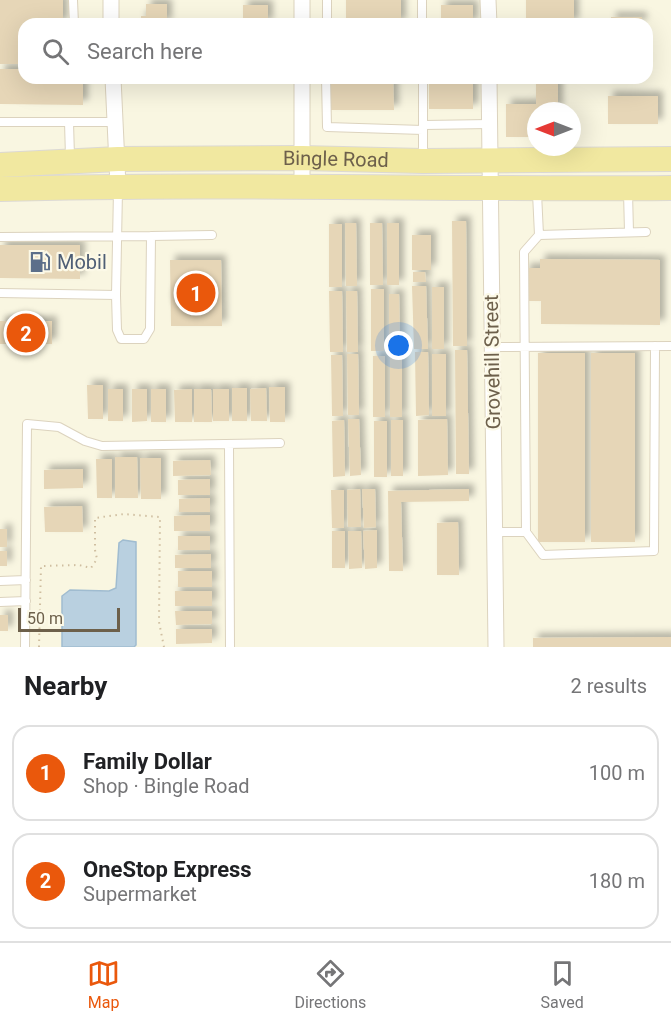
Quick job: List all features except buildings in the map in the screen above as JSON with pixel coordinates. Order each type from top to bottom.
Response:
[{"type":"main road","name":"Bingle Road","points":[[0,165],[118,159],[302,158],[423,161],[671,159]]},
{"type":"main road","name":"Bingle Road","points":[[0,189],[118,186],[302,186],[490,190],[671,188]]},
{"type":"street","points":[[111,0],[111,18]]},
{"type":"street","points":[[302,0],[302,18]]},
{"type":"street","points":[[488,0],[489,18]]},
{"type":"street","points":[[113,84],[118,186]]},
{"type":"street","points":[[302,84],[302,186]]},
{"type":"street","name":"Grovehill Street","points":[[489,84],[496,647]]},
{"type":"lane","points":[[73,0],[74,18]]},
{"type":"lane","points":[[327,0],[327,18]]},
{"type":"lane","points":[[422,0],[422,18]]},
{"type":"lane","points":[[326,84],[327,128],[423,128],[490,124]]},
{"type":"lane","points":[[423,84],[423,161]]},
{"type":"lane","points":[[0,122],[116,122]]},
{"type":"lane","points":[[69,122],[70,162]]},
{"type":"lane","points":[[118,186],[116,295],[117,330],[121,339],[144,339],[150,329],[151,236]]},
{"type":"lane","points":[[537,189],[539,235],[524,252],[526,532],[543,555],[654,551],[655,346]]},
{"type":"lane","points":[[628,189],[629,232]]},
{"type":"lane","points":[[539,235],[646,232]]},
{"type":"lane","points":[[0,237],[212,235]]},
{"type":"lane","points":[[0,293],[116,295]]},
{"type":"lane","points":[[492,346],[671,346]]},
{"type":"lane","points":[[26,647],[27,424],[59,427],[85,441],[102,446],[229,446],[280,443]]},
{"type":"lane","points":[[229,446],[230,647]]},
{"type":"lane","points":[[495,532],[526,532]]},
{"type":"lane","points":[[0,581],[26,580]]},
{"type":"lane","points":[[0,602],[26,601]]},
{"type":"path","points":[[39,647],[40,566],[79,565],[91,568],[97,561],[94,550],[95,518],[124,514],[160,517],[159,622],[164,647]]},
{"type":"water","points":[[123,540],[136,542],[136,645],[134,647],[62,647],[62,596],[70,590],[109,591],[116,588],[119,543]]},
{"type":"place","name":"Mobil","points":[[40,262]]},
{"type":"place","name":"Family Dollar","points":[[196,293]]},
{"type":"place","name":"OneStop Express","points":[[26,333]]}]
